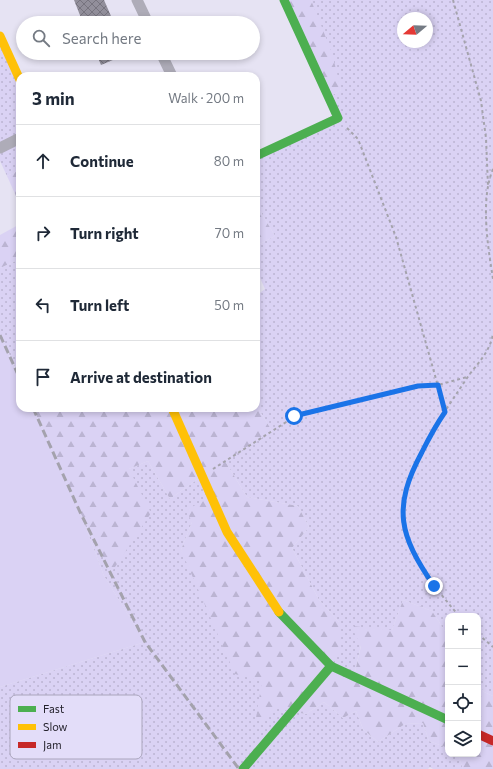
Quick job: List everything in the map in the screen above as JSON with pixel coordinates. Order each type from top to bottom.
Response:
[{"type":"street","points":[[137,0],[145,16]]},
{"type":"street","points":[[260,154],[338,118],[284,0]]},
{"type":"street","points":[[0,36],[16,72]]},
{"type":"street","points":[[164,60],[170,72]]},
{"type":"street","points":[[0,148],[16,140]]},
{"type":"street","points":[[174,412],[227,532],[280,613],[331,666],[445,719]]},
{"type":"street","points":[[243,769],[331,666]]},
{"type":"street","points":[[481,735],[493,741]]},
{"type":"path","points":[[453,0],[481,101],[488,186],[487,233],[493,280]]},
{"type":"path","points":[[338,118],[358,139],[396,237],[445,412]]},
{"type":"path","points":[[488,186],[493,169]]},
{"type":"path","points":[[456,613],[434,586],[420,564],[407,536],[403,517],[404,493],[414,467],[445,412],[468,377],[484,357],[493,334]]},
{"type":"path","points":[[202,476],[294,416],[418,386],[438,385],[468,377]]},
{"type":"path","points":[[481,637],[493,647]]},
{"type":"green space","points":[[284,0],[311,0],[332,53],[341,90],[329,97]]},
{"type":"green space","points":[[311,0],[493,0],[493,696],[484,692],[481,688],[481,613],[445,613],[445,631],[432,611],[403,600],[392,630],[361,645],[354,676],[331,666],[339,622],[319,600],[292,548],[309,527],[298,506],[247,497],[225,461],[272,431],[260,412],[260,293],[265,289],[260,278],[260,244],[275,236],[260,211],[260,154],[338,118],[329,97],[341,90]]},
{"type":"green space","points":[[0,35],[17,72],[16,72],[16,172],[7,176],[0,161]]},
{"type":"green space","points":[[16,172],[16,196],[7,176]]},
{"type":"green space","points":[[260,211],[275,236],[260,244]]},
{"type":"green space","points":[[16,226],[16,261],[0,268],[0,235]]},
{"type":"green space","points":[[16,261],[16,369],[0,335],[0,268]]},
{"type":"green space","points":[[0,335],[16,370],[16,412],[35,412],[80,512],[104,576],[145,642],[0,687]]},
{"type":"green space","points":[[35,412],[260,412],[272,431],[225,461],[247,497],[298,506],[309,527],[292,548],[319,600],[339,622],[340,649],[331,666],[354,676],[361,646],[351,626],[392,630],[403,600],[432,611],[445,631],[445,747],[429,741],[423,723],[405,724],[378,742],[363,729],[356,711],[343,718],[324,702],[306,714],[274,708],[264,723],[256,718],[262,681],[235,674],[181,550],[192,522],[186,510],[211,497],[202,476],[170,499],[148,461],[129,469],[151,513],[111,573],[80,512]]},
{"type":"green space","points":[[148,461],[170,499],[202,476],[211,497],[192,522],[181,550],[262,681],[274,707],[306,714],[324,702],[343,718],[356,711],[363,729],[378,742],[405,724],[423,723],[429,741],[445,747],[445,757],[459,757],[463,769],[433,769],[430,767],[428,769],[0,769],[0,687],[145,642],[104,576],[80,512],[111,573],[129,469]]},
{"type":"green space","points":[[481,688],[484,692],[493,696],[493,769],[463,769],[459,757],[481,757]]},
{"type":"building","points":[[74,0],[104,0],[111,16],[80,16]]},
{"type":"building","points":[[99,60],[113,60],[101,65]]},
{"type":"railway","points":[[0,335],[16,370]]},
{"type":"railway","points":[[35,412],[80,512],[145,642],[239,769]]},
{"type":"traffic: fast","points":[[260,154],[338,118],[284,0]]},
{"type":"traffic: fast","points":[[279,612],[331,666],[445,719]]},
{"type":"traffic: fast","points":[[243,769],[331,666]]},
{"type":"traffic: slow","points":[[0,36],[16,72]]},
{"type":"traffic: slow","points":[[174,412],[227,532],[279,612]]},
{"type":"traffic: jam","points":[[481,735],[493,741]]},
{"type":"route","points":[[294,416],[418,386],[438,385],[445,412],[414,467],[404,493],[403,508],[403,517],[407,536],[413,552],[434,586]]}]
